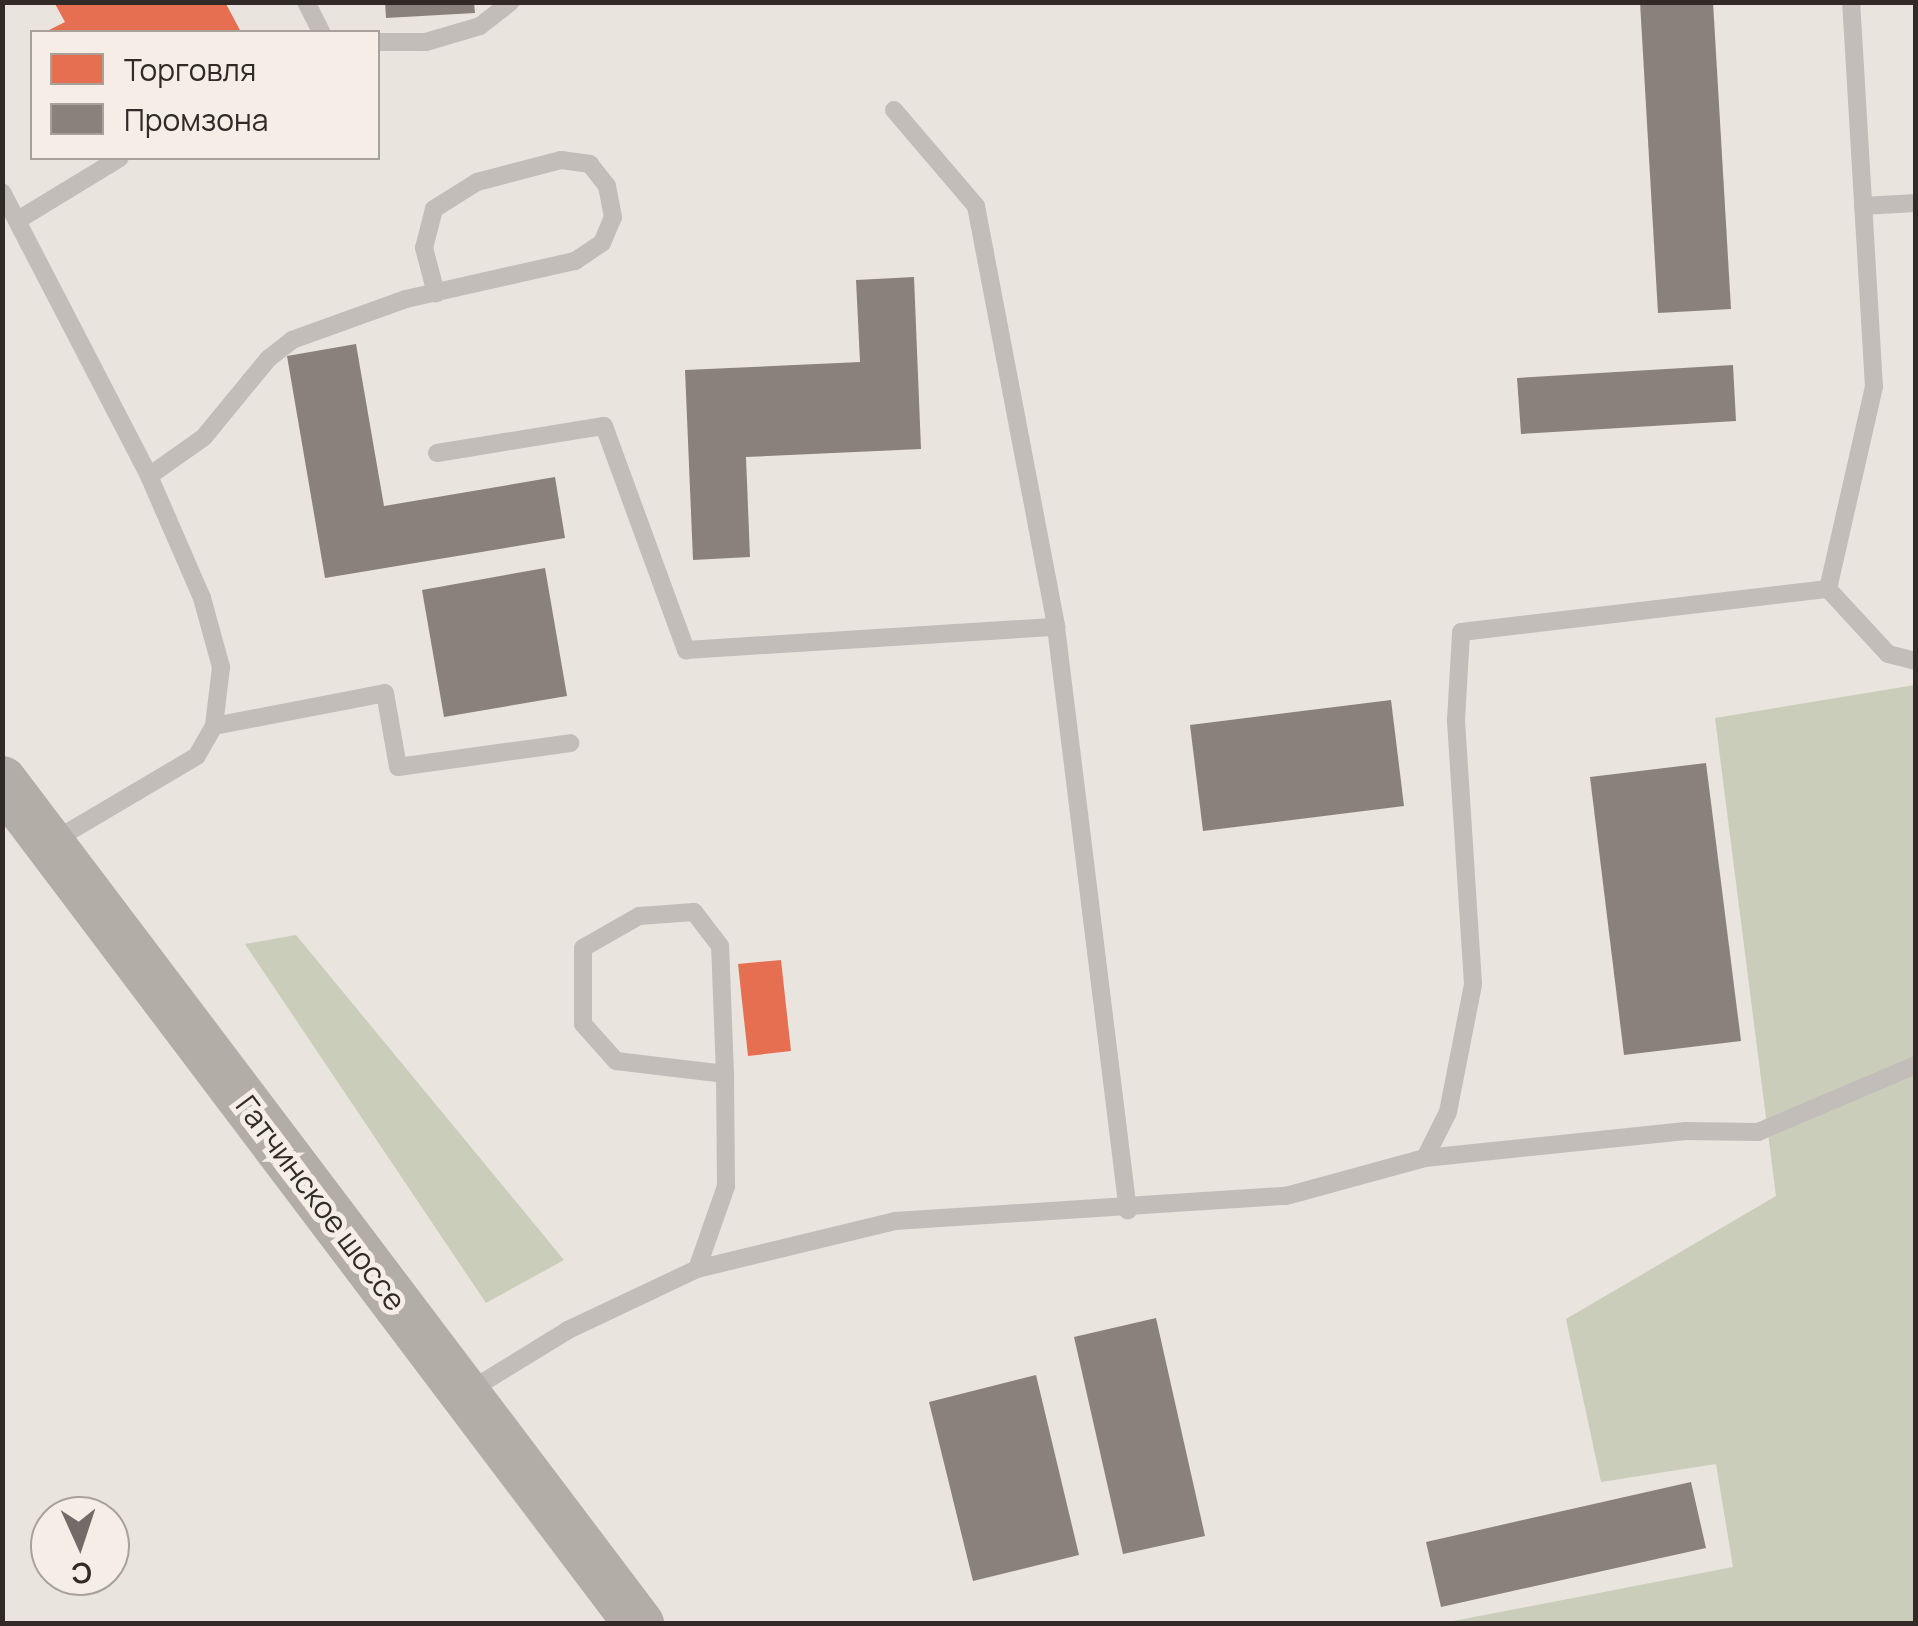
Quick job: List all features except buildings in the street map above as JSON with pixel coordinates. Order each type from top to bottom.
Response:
[{"type":"main road","name":"Гатчинское шоссе","points":[[2,781],[639,1624]]},
{"type":"lane","points":[[306,2],[320,30]]},
{"type":"lane","points":[[380,42],[426,42],[480,26],[511,2]]},
{"type":"lane","points":[[1828,589],[1874,386],[1852,2]]},
{"type":"lane","points":[[894,110],[976,206],[1056,627],[1128,1211]]},
{"type":"lane","points":[[18,220],[117,160]]},
{"type":"lane","points":[[149,476],[204,437],[268,359],[292,340],[436,292],[574,261],[602,242],[608,230],[613,217],[607,186],[590,164],[561,160],[477,182],[434,209],[424,248],[436,292]]},
{"type":"lane","points":[[2,192],[149,476],[202,598],[222,666],[214,726],[197,756],[50,843]]},
{"type":"lane","points":[[1863,206],[1916,203]]},
{"type":"lane","points":[[437,453],[604,426],[686,650],[1056,627]]},
{"type":"lane","points":[[1828,589],[1888,654],[1916,660]]},
{"type":"lane","points":[[1425,1158],[1448,1112],[1474,984],[1456,720],[1461,632],[1828,589]]},
{"type":"lane","points":[[214,726],[385,693],[398,767],[570,743]]},
{"type":"lane","points":[[698,1269],[726,1186],[725,1074],[720,946],[694,912],[639,916],[583,948],[584,1024],[616,1061],[725,1074]]},
{"type":"lane","points":[[465,1394],[568,1330],[698,1269],[895,1221],[1128,1211],[1286,1196],[1425,1158],[1686,1131],[1758,1132],[1916,1065]]},
{"type":"green space","points":[[1915,685],[1915,1623],[1438,1624],[1733,1567],[1716,1464],[1601,1482],[1566,1319],[1776,1196],[1715,718]]},
{"type":"green space","points":[[296,935],[564,1260],[486,1303],[245,944]]}]
